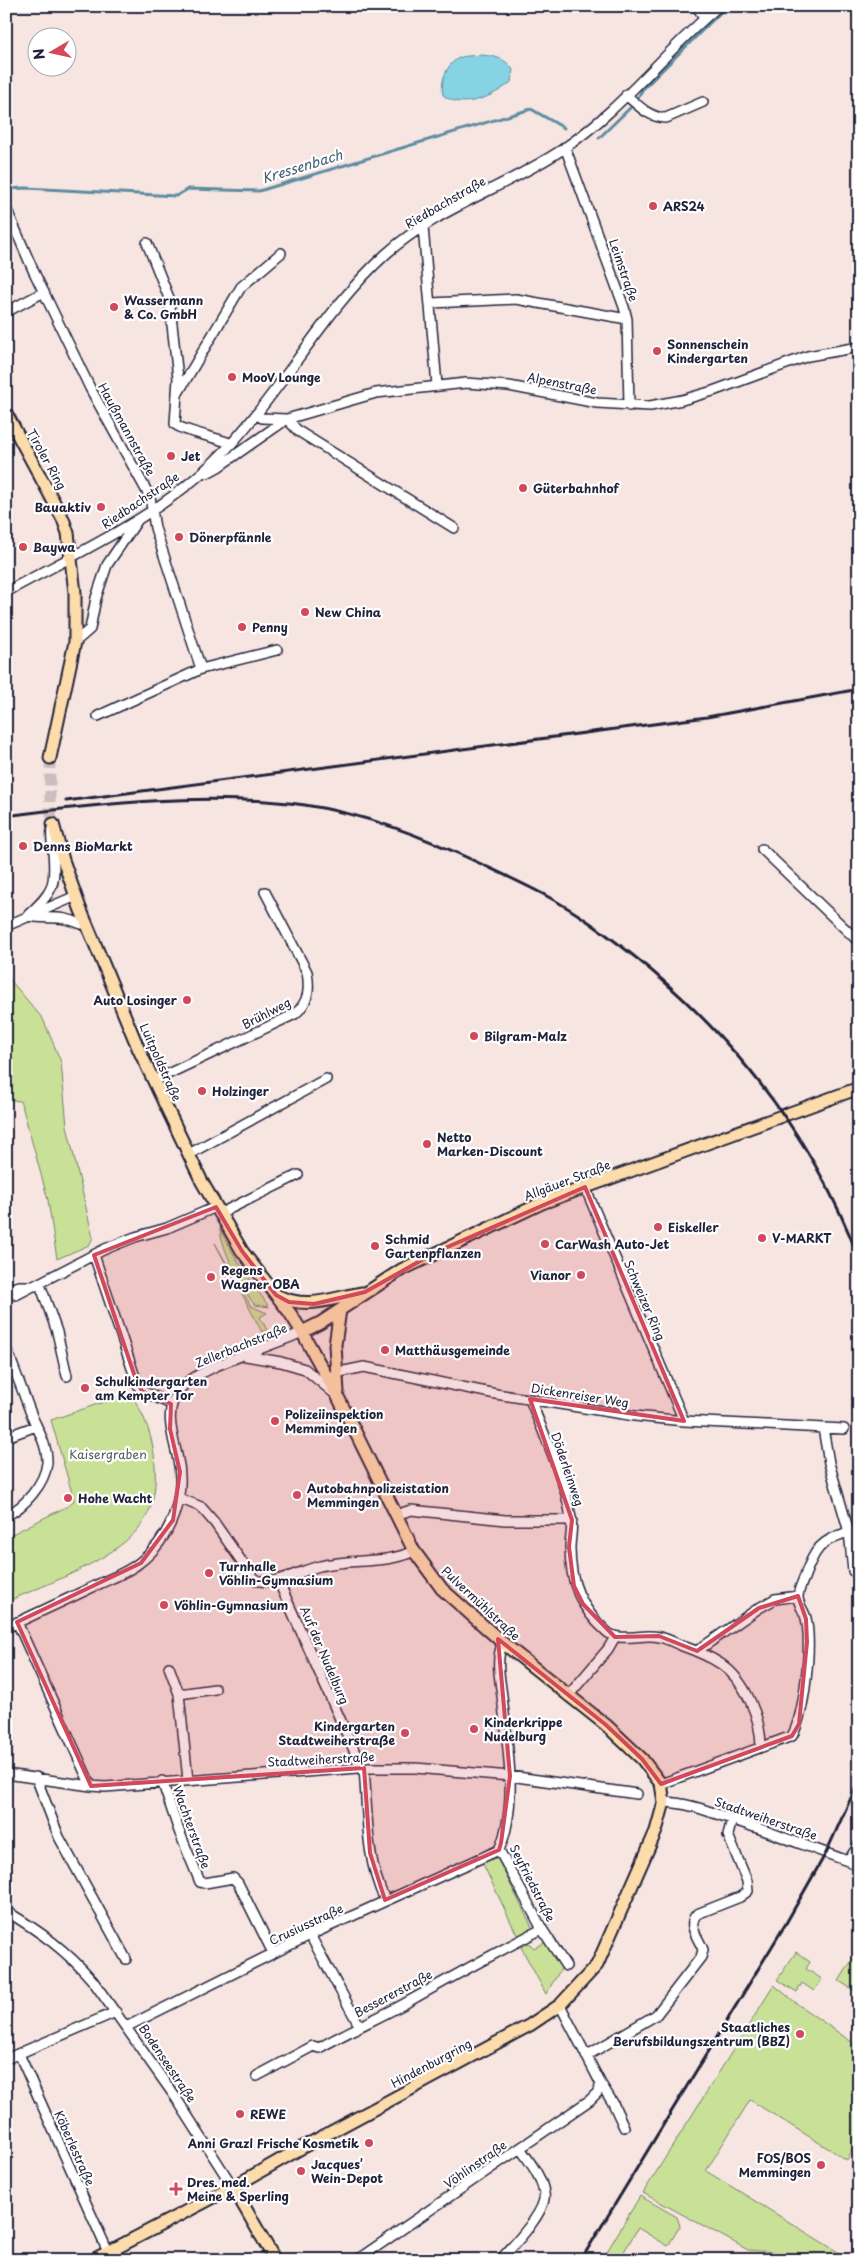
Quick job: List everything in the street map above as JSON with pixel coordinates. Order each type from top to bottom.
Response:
[{"type":"main road","name":"Tiroler Ring","points":[[6,413],[63,519],[68,533],[72,557],[76,612],[75,642]]},
{"type":"main road","points":[[50,758],[75,642]]},
{"type":"main road","name":"Luitpoldstraße","points":[[53,824],[76,896],[153,1081],[218,1210],[242,1251],[302,1332]]},
{"type":"main road","points":[[81,924],[93,938]]},
{"type":"main road","name":"Allgäuer Straße","points":[[302,1332],[340,1310],[401,1270],[542,1203],[859,1088]]},
{"type":"main road","points":[[276,1295],[289,1302],[305,1304],[365,1292]]},
{"type":"main road","points":[[338,1397],[335,1373],[335,1345],[340,1310]]},
{"type":"main road","name":"Pulvermühlstraße","points":[[302,1332],[338,1397],[414,1551],[442,1589],[503,1643],[606,1725],[642,1759],[661,1784]]},
{"type":"main road","name":"Hindenburgring","points":[[93,2260],[233,2187],[530,2025],[560,2005],[597,1966],[656,1831],[664,1802],[661,1784]]},
{"type":"main road","name":"Bodenseestraße","points":[[233,2187],[275,2260]]},
{"type":"street","points":[[696,6],[705,18]]},
{"type":"street","name":"Riedbachstraße","points":[[6,592],[98,543],[153,509],[196,477],[232,444],[358,282],[388,252],[423,226],[508,181],[566,147],[626,95],[719,6]]},
{"type":"street","points":[[626,95],[645,110],[660,118],[673,115],[703,102]]},
{"type":"street","name":"Leimstraße","points":[[566,147],[611,266],[627,319],[629,406]]},
{"type":"street","name":"Haußmannstraße","points":[[6,208],[90,388],[150,497],[155,528],[201,669]]},
{"type":"street","points":[[423,226],[438,385]]},
{"type":"street","points":[[147,243],[168,293],[178,393],[175,414],[176,426],[232,444]]},
{"type":"street","points":[[178,393],[242,287],[281,253]]},
{"type":"street","points":[[6,312],[44,292]]},
{"type":"street","points":[[431,302],[516,299],[627,319]]},
{"type":"street","name":"Alpenstraße","points":[[256,414],[262,418],[287,419],[376,393],[466,383],[510,386],[597,403],[650,406],[682,400],[808,356],[859,347]]},
{"type":"street","points":[[287,419],[298,431],[454,528]]},
{"type":"street","name":"Riedbachstraße","points":[[196,477],[218,467],[287,419]]},
{"type":"street","points":[[75,642],[90,629],[96,598],[107,565],[139,518]]},
{"type":"street","points":[[98,716],[201,669],[277,650]]},
{"type":"street","points":[[28,916],[48,897],[53,886],[55,874],[51,835],[53,824]]},
{"type":"street","points":[[762,849],[859,942]]},
{"type":"street","name":"Brühlweg","points":[[153,1081],[295,1014],[302,1008],[308,998],[309,984],[307,972],[265,892]]},
{"type":"street","points":[[6,926],[76,896]]},
{"type":"street","points":[[28,916],[38,918],[61,917],[81,924]]},
{"type":"street","points":[[189,1154],[326,1079]]},
{"type":"street","points":[[16,1296],[94,1255],[135,1237],[175,1226],[218,1210],[298,1175]]},
{"type":"street","name":"Schweizer Ring","points":[[585,1188],[684,1421]]},
{"type":"street","points":[[6,1628],[140,1563],[166,1532],[176,1511],[179,1498],[180,1472],[170,1429],[172,1404],[142,1391],[137,1382],[94,1255]]},
{"type":"street","points":[[8,1289],[19,1286],[39,1285]]},
{"type":"street","points":[[39,1285],[57,1332],[67,1376]]},
{"type":"street","name":"Zellerbachstraße","points":[[172,1404],[180,1389],[191,1379],[302,1332]]},
{"type":"street","points":[[6,1348],[47,1457],[45,1472],[27,1499],[17,1510],[6,1516]]},
{"type":"street","points":[[246,1356],[281,1362],[305,1369],[338,1397]]},
{"type":"street","name":"Dickenreiser Weg","points":[[335,1373],[364,1367],[496,1394],[635,1416],[684,1421],[844,1429]]},
{"type":"street","name":"Döderleinweg","points":[[530,1399],[564,1489],[572,1520],[570,1547],[574,1586],[583,1604],[608,1633],[615,1637]]},
{"type":"street","points":[[6,1438],[36,1426]]},
{"type":"street","points":[[823,1428],[829,1463],[849,1532],[853,1571]]},
{"type":"street","points":[[179,1498],[201,1507],[214,1522],[254,1579],[263,1582],[278,1580],[319,1566],[347,1561],[388,1560],[414,1551]]},
{"type":"street","points":[[396,1515],[411,1510],[505,1520],[572,1520]]},
{"type":"street","points":[[661,1784],[792,1736],[799,1724],[802,1710],[807,1642],[806,1619],[798,1596],[809,1564],[820,1545],[832,1537],[849,1532]]},
{"type":"street","name":"Auf der Nudelburg","points":[[278,1580],[362,1768],[370,1853],[378,1887],[385,1900]]},
{"type":"street","points":[[697,1651],[759,1608],[775,1600],[798,1596]]},
{"type":"street","points":[[17,1622],[91,1786]]},
{"type":"street","points":[[568,1696],[608,1649],[615,1637],[658,1636],[697,1651],[722,1665],[735,1678],[754,1712],[760,1733],[761,1748]]},
{"type":"street","name":"Seyfriedstraße","points":[[503,1643],[500,1650],[499,1669],[510,1776],[507,1817],[498,1850],[542,1930],[566,1966]]},
{"type":"street","points":[[170,1667],[179,1694],[188,1780]]},
{"type":"street","points":[[179,1694],[215,1689]]},
{"type":"street","name":"Stadtweiherstraße","points":[[6,1774],[91,1786],[362,1768],[432,1769],[510,1776],[637,1794]]},
{"type":"street","points":[[36,1777],[59,1837],[126,1958]]},
{"type":"street","name":"Wachterstraße","points":[[162,1781],[179,1831],[200,1882],[205,1883],[233,1878],[238,1883],[273,1953]]},
{"type":"street","name":"Stadtweiherstraße","points":[[664,1802],[689,1805],[859,1865]]},
{"type":"street","points":[[586,2056],[640,2026],[664,2008],[701,1957],[703,1950],[694,1931],[693,1918],[697,1914],[740,1897],[748,1890],[747,1881],[728,1835],[732,1819]]},
{"type":"street","points":[[848,1861],[859,1845]]},
{"type":"street","name":"Crusiusstraße","points":[[126,2026],[310,1935],[498,1850]]},
{"type":"street","name":"Bodenseestraße","points":[[6,1911],[45,1935],[78,1963],[126,2026],[207,2144],[233,2187]]},
{"type":"street","name":"Bessererstraße","points":[[257,2076],[314,2046],[319,2048],[359,2025],[390,2012],[472,1964],[542,1930]]},
{"type":"street","points":[[310,1935],[359,2025]]},
{"type":"street","points":[[560,2005],[624,2127]]},
{"type":"street","points":[[6,2059],[116,2012]]},
{"type":"street","name":"Köberlestraße","points":[[20,2054],[108,2252]]},
{"type":"street","name":"Vöhlinstraße","points":[[357,2260],[590,2100],[597,2093],[600,2084]]},
{"type":"street","points":[[500,2260],[523,2234],[544,2200],[545,2193],[540,2181],[520,2148]]},
{"type":"highlighted area","points":[[585,1187],[684,1421],[530,1399],[572,1520],[569,1547],[574,1586],[583,1604],[615,1637],[659,1636],[697,1651],[759,1608],[798,1596],[806,1619],[807,1642],[799,1724],[792,1736],[661,1784],[642,1759],[606,1725],[498,1639],[510,1776],[499,1850],[385,1900],[370,1853],[364,1768],[91,1786],[17,1622],[141,1563],[173,1520],[180,1472],[170,1429],[171,1404],[142,1391],[137,1383],[94,1255],[216,1207],[242,1251],[276,1295],[289,1302],[314,1304],[365,1292],[436,1252]]},
{"type":"green space","points":[[6,975],[43,1019],[61,1062],[67,1126],[93,1238],[89,1245],[57,1259],[48,1200],[23,1109],[20,1101],[6,1099]]},
{"type":"green space","points":[[220,1229],[236,1258],[269,1307],[255,1305],[250,1299],[228,1258]]},
{"type":"green space","points":[[215,1243],[251,1306],[267,1313],[260,1317],[267,1330],[262,1332]]},
{"type":"green space","name":"Kaisergraben","points":[[130,1393],[147,1427],[154,1454],[155,1485],[151,1506],[145,1519],[120,1546],[102,1558],[62,1578],[6,1602],[6,1537],[70,1505],[74,1500],[51,1420]]},
{"type":"green space","points":[[496,1856],[533,1929],[518,1937],[482,1862]]},
{"type":"green space","points":[[546,1942],[562,1967],[546,1994],[521,1947],[529,1943],[534,1948]]},
{"type":"green space","points":[[796,1952],[810,1962],[806,1969],[822,1979],[814,1991],[802,1983],[797,1992],[777,1980]]},
{"type":"green space","points":[[854,1957],[859,1960],[859,1986],[855,1991],[839,1981]]},
{"type":"green space","points":[[774,1985],[800,2006],[859,2047],[859,2143],[856,2142],[847,2160],[750,2100],[706,2171],[851,2260],[829,2260],[823,2256],[748,2250],[643,2193]]},
{"type":"green space","points":[[640,2196],[677,2217],[680,2226],[668,2246],[638,2228],[619,2260],[602,2260]]},
{"type":"water","points":[[481,55],[495,57],[507,63],[513,70],[511,82],[496,92],[469,102],[451,100],[443,95],[443,80],[453,62],[463,57]]},
{"type":"waterway","name":"Kressenbach","points":[[638,98],[642,90],[727,6]]},
{"type":"waterway","name":"Kressenbach","points":[[599,138],[630,108]]},
{"type":"waterway","name":"Kressenbach","points":[[6,189],[26,188],[176,196],[188,189],[259,191],[531,109],[564,128]]},
{"type":"tunnel","points":[[50,758],[50,808],[53,824]]},
{"type":"tunnel","points":[[6,1299],[16,1295]]},
{"type":"railway","points":[[66,801],[707,717],[859,689]]},
{"type":"railway","points":[[6,816],[118,803],[193,799],[231,799],[305,805],[372,820],[416,836],[458,853],[536,890],[577,914],[634,956],[714,1030],[750,1071],[783,1114],[812,1160],[838,1208],[859,1259]]},
{"type":"railway","points":[[581,2260],[785,1925],[826,1853],[859,1780]]},
{"type":"place","name":"ARS24","points":[[653,206]]},
{"type":"place","name":"Wassermann & Co. GmbH","points":[[114,307]]},
{"type":"place","name":"Sonnenschein Kindergarten","points":[[657,351]]},
{"type":"place","name":"MooV Lounge","points":[[232,377]]},
{"type":"place","name":"Jet","points":[[171,456]]},
{"type":"place","name":"Güterbahnhof","points":[[523,488]]},
{"type":"place","name":"Bauaktiv","points":[[101,507]]},
{"type":"place","name":"Dönerpfännle","points":[[179,537]]},
{"type":"place","name":"Baywa","points":[[23,547]]},
{"type":"place","name":"New China","points":[[305,612]]},
{"type":"place","name":"Penny","points":[[242,627]]},
{"type":"place","name":"Denns BioMarkt","points":[[23,846]]},
{"type":"place","name":"Auto Losinger","points":[[187,1000]]},
{"type":"place","name":"Bilgram-Malz","points":[[474,1036]]},
{"type":"place","name":"Holzinger","points":[[202,1091]]},
{"type":"place","name":"Netto Marken-Discount","points":[[427,1144]]},
{"type":"place","name":"Eiskeller","points":[[658,1227]]},
{"type":"place","name":"V-MARKT","points":[[762,1238]]},
{"type":"place","name":"CarWash Auto-Jet","points":[[545,1244]]},
{"type":"place","name":"Schmid Gartenpflanzen","points":[[375,1246]]},
{"type":"place","name":"Vianor","points":[[581,1275]]},
{"type":"place","name":"Regens Wagner OBA","points":[[211,1277]]},
{"type":"place","name":"Matthäusgemeinde","points":[[385,1350]]},
{"type":"place","name":"Schulkindergarten am Kempter Tor","points":[[85,1388]]},
{"type":"place","name":"Polizeiinspektion Memmingen","points":[[275,1421]]},
{"type":"place","name":"Autobahnpolizeistation Memmingen","points":[[297,1495]]},
{"type":"place","name":"Hohe Wacht","points":[[68,1498]]},
{"type":"place","name":"Turnhalle Vöhlin-Gymnasium","points":[[209,1573]]},
{"type":"place","name":"Vöhlin-Gymnasium","points":[[164,1605]]},
{"type":"place","name":"Kinderkrippe Nudelburg","points":[[474,1729]]},
{"type":"place","name":"Kindergarten Stadtweiherstraße","points":[[405,1733]]},
{"type":"place","name":"Staatliches Berufsbildungszentrum (BBZ)","points":[[800,2034]]},
{"type":"place","name":"REWE","points":[[240,2114]]},
{"type":"place","name":"Anni Grazl Frische Kosmetik","points":[[369,2143]]},
{"type":"place","name":"FOS/BOS Memmingen","points":[[821,2165]]},
{"type":"place","name":"Jacques’ Wein-Depot","points":[[301,2171]]},
{"type":"place","name":"Dres. med. Meine & Sperling","points":[[176,2189]]}]
